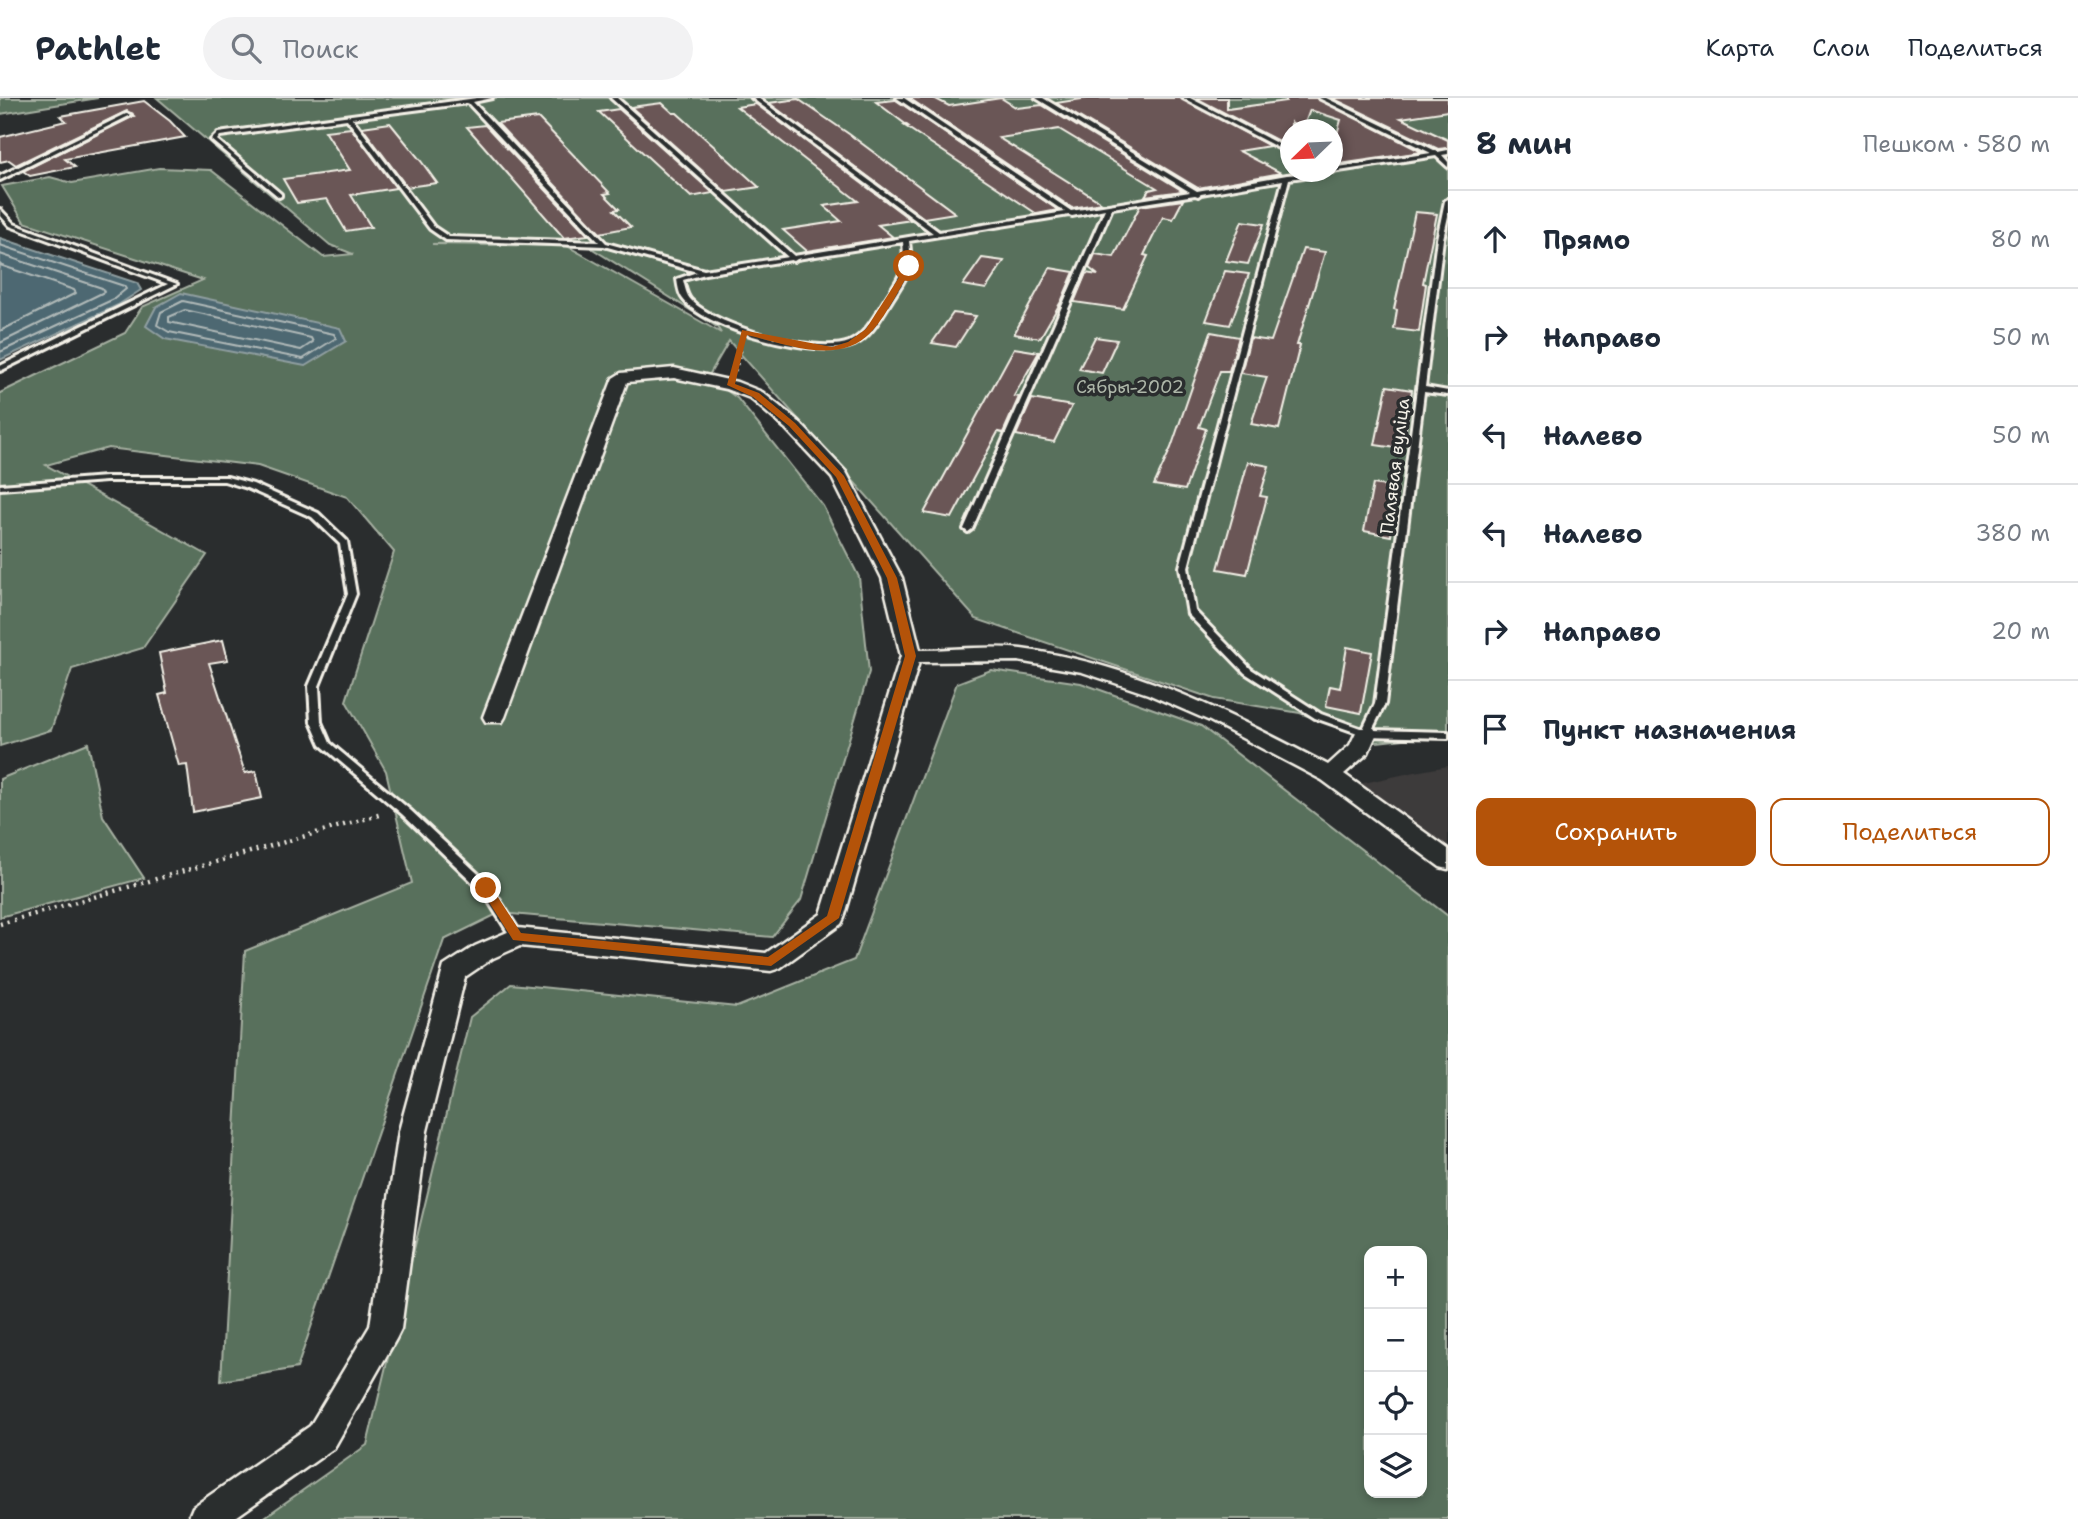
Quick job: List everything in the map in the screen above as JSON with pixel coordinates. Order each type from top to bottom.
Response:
[{"type":"street","points":[[205,1519],[322,1437],[384,1329],[413,1131],[453,972],[484,952],[517,937],[771,962],[832,918],[911,656],[892,578],[840,476],[792,425],[756,395],[731,385],[674,373],[621,378],[494,717]]},
{"type":"street","points":[[911,656],[1018,655],[1086,666],[1155,690],[1218,716],[1329,775],[1448,861]]},
{"type":"street","points":[[1329,775],[1360,748],[1366,733]]},
{"type":"lane","points":[[279,195],[214,141],[218,135],[489,98]]},
{"type":"lane","points":[[614,98],[794,259]]},
{"type":"lane","points":[[755,98],[939,235]]},
{"type":"lane","points":[[900,98],[1072,214]]},
{"type":"lane","points":[[1039,98],[1198,194]]},
{"type":"lane","points":[[1186,98],[1280,147]]},
{"type":"lane","points":[[1322,98],[1437,154],[1448,165]]},
{"type":"lane","points":[[469,101],[604,244]]},
{"type":"lane","points":[[0,178],[128,115]]},
{"type":"lane","points":[[349,118],[432,228],[448,239],[604,244],[704,272]]},
{"type":"lane","points":[[1343,168],[1448,152]]},
{"type":"lane","points":[[906,240],[909,266],[869,330],[851,344],[832,349],[800,345],[744,332],[704,313],[687,300],[680,279],[704,272],[794,259],[906,240],[1198,194],[1280,178]]},
{"type":"lane","points":[[1286,182],[1184,567],[1191,612],[1248,671],[1318,716],[1366,733],[1448,735]]},
{"type":"lane","name":"Палявая вуліца","points":[[1366,733],[1380,704],[1448,201]]},
{"type":"lane","points":[[968,529],[1109,208]]},
{"type":"lane","points":[[0,211],[12,225],[174,284],[0,369]]},
{"type":"lane","points":[[1421,389],[1448,393]]},
{"type":"lane","points":[[0,487],[106,479],[224,479],[250,486],[315,515],[344,543],[352,594],[348,610],[337,626],[314,686],[316,723],[326,745],[403,808],[486,888],[517,937]]},
{"type":"path","points":[[731,385],[744,332]]},
{"type":"path","points":[[0,924],[403,808]]},
{"type":"shaded area","points":[[1448,766],[1448,849],[1359,784],[1415,772]]},
{"type":"green space","points":[[0,98],[98,98],[0,114]]},
{"type":"green space","name":"Сябры-2002","points":[[157,98],[1448,98],[1448,734],[1377,742],[1300,713],[1214,699],[976,619],[729,341],[708,377],[737,398],[823,506],[859,577],[869,672],[801,900],[772,937],[499,913],[444,940],[297,1368],[221,1381],[245,951],[412,883],[386,771],[346,701],[394,552],[347,497],[258,466],[108,448],[46,465],[207,555],[143,648],[72,669],[51,730],[0,746],[0,393],[125,333],[142,307],[203,280],[24,222],[2,186],[50,177],[72,183],[159,168],[211,170],[323,257],[353,254],[330,245]],"holes":[[[580,241],[717,327],[721,333],[567,246],[432,244]]]},
{"type":"green space","points":[[991,670],[1081,683],[1201,726],[1448,916],[1448,1519],[262,1519],[367,1445],[470,1017],[511,984],[737,1007],[854,960],[957,683]]},
{"type":"green space","points":[[88,743],[103,816],[144,878],[0,917],[0,779]]},
{"type":"water","points":[[0,238],[137,283],[141,290],[118,305],[0,360]]},
{"type":"water","points":[[181,293],[340,328],[346,341],[305,366],[165,339],[146,326],[156,307]]},
{"type":"building","points":[[909,98],[934,98],[949,106],[1001,98],[1017,108],[1042,105],[1183,191],[1145,196],[1149,190],[1157,188],[1059,129],[999,138],[1102,203],[1072,208]]},
{"type":"building","points":[[1088,98],[1181,98],[1270,146],[1239,151],[1280,173],[1198,188],[1056,103]]},
{"type":"building","points":[[1196,98],[1227,98],[1227,109],[1286,101],[1286,98],[1317,98],[1422,152],[1343,164],[1343,119],[1310,110],[1306,119],[1280,119],[1280,142]]},
{"type":"building","points":[[1332,98],[1448,98],[1448,111],[1401,118],[1448,140],[1448,148],[1438,149]]},
{"type":"building","points":[[798,99],[955,213],[924,218],[769,103]]},
{"type":"building","points":[[896,100],[1058,210],[1037,214],[905,126],[908,126],[876,102]]},
{"type":"building","points":[[144,101],[170,121],[185,137],[65,159],[75,167],[30,176],[23,171],[134,116],[127,111],[16,165],[9,160],[0,162],[0,137],[66,121],[61,116]]},
{"type":"building","points":[[662,103],[673,113],[677,113],[759,187],[726,192],[631,107]]},
{"type":"building","points":[[756,104],[911,220],[878,225],[893,237],[807,251],[783,230],[841,221],[824,206],[858,201],[737,107]]},
{"type":"building","points":[[619,109],[713,193],[691,197],[599,112]]},
{"type":"building","points":[[538,118],[610,193],[604,194],[619,209],[614,210],[631,227],[600,233],[497,123]]},
{"type":"building","points":[[390,123],[437,183],[407,187],[362,127]]},
{"type":"building","points":[[485,125],[588,235],[564,238],[467,127]]},
{"type":"building","points":[[351,128],[396,188],[351,195],[371,227],[346,231],[327,199],[297,203],[283,179],[350,170],[325,131]]},
{"type":"building","points":[[1183,200],[1173,219],[1163,217],[1144,255],[1148,256],[1123,309],[1074,302],[1086,273],[1098,275],[1089,268],[1095,254],[1114,257],[1140,206]]},
{"type":"building","points":[[1415,212],[1437,214],[1423,283],[1426,284],[1419,332],[1394,329],[1397,310],[1394,309]]},
{"type":"building","points":[[1242,221],[1264,224],[1248,264],[1226,261]]},
{"type":"building","points":[[1303,249],[1325,252],[1297,345],[1300,345],[1279,429],[1251,424],[1267,377],[1241,373],[1250,338],[1271,341]]},
{"type":"building","points":[[982,258],[1004,261],[986,289],[963,285]]},
{"type":"building","points":[[1050,268],[1074,272],[1062,300],[1040,338],[1014,334]]},
{"type":"building","points":[[1225,271],[1249,274],[1230,325],[1206,321]]},
{"type":"building","points":[[953,313],[976,316],[956,347],[932,343]]},
{"type":"building","points":[[1211,332],[1239,337],[1229,371],[1220,371],[1199,427],[1206,429],[1185,490],[1154,485],[1171,448]]},
{"type":"building","points":[[1095,337],[1117,340],[1102,373],[1079,369]]},
{"type":"building","points":[[1014,348],[1039,352],[1014,396],[1019,397],[1003,433],[998,432],[952,518],[924,513]]},
{"type":"building","points":[[1387,386],[1412,390],[1403,449],[1375,445]]},
{"type":"building","points":[[1032,399],[1072,406],[1054,442],[1016,435]]},
{"type":"building","points":[[1248,462],[1269,466],[1260,496],[1267,497],[1247,574],[1218,569]]},
{"type":"building","points":[[1373,484],[1398,488],[1391,536],[1364,531]]},
{"type":"building","points":[[223,640],[228,660],[209,663],[245,773],[256,771],[262,798],[193,812],[187,765],[179,766],[159,695],[167,693],[159,653]]},
{"type":"building","points":[[1347,647],[1372,652],[1361,713],[1326,706],[1330,686],[1340,688]]},
{"type":"route","points":[[486,888],[517,937],[771,962],[832,918],[911,656],[892,578],[840,476],[792,425],[756,395],[731,385],[744,332],[800,345],[832,349],[851,344],[869,330],[909,266]]}]
